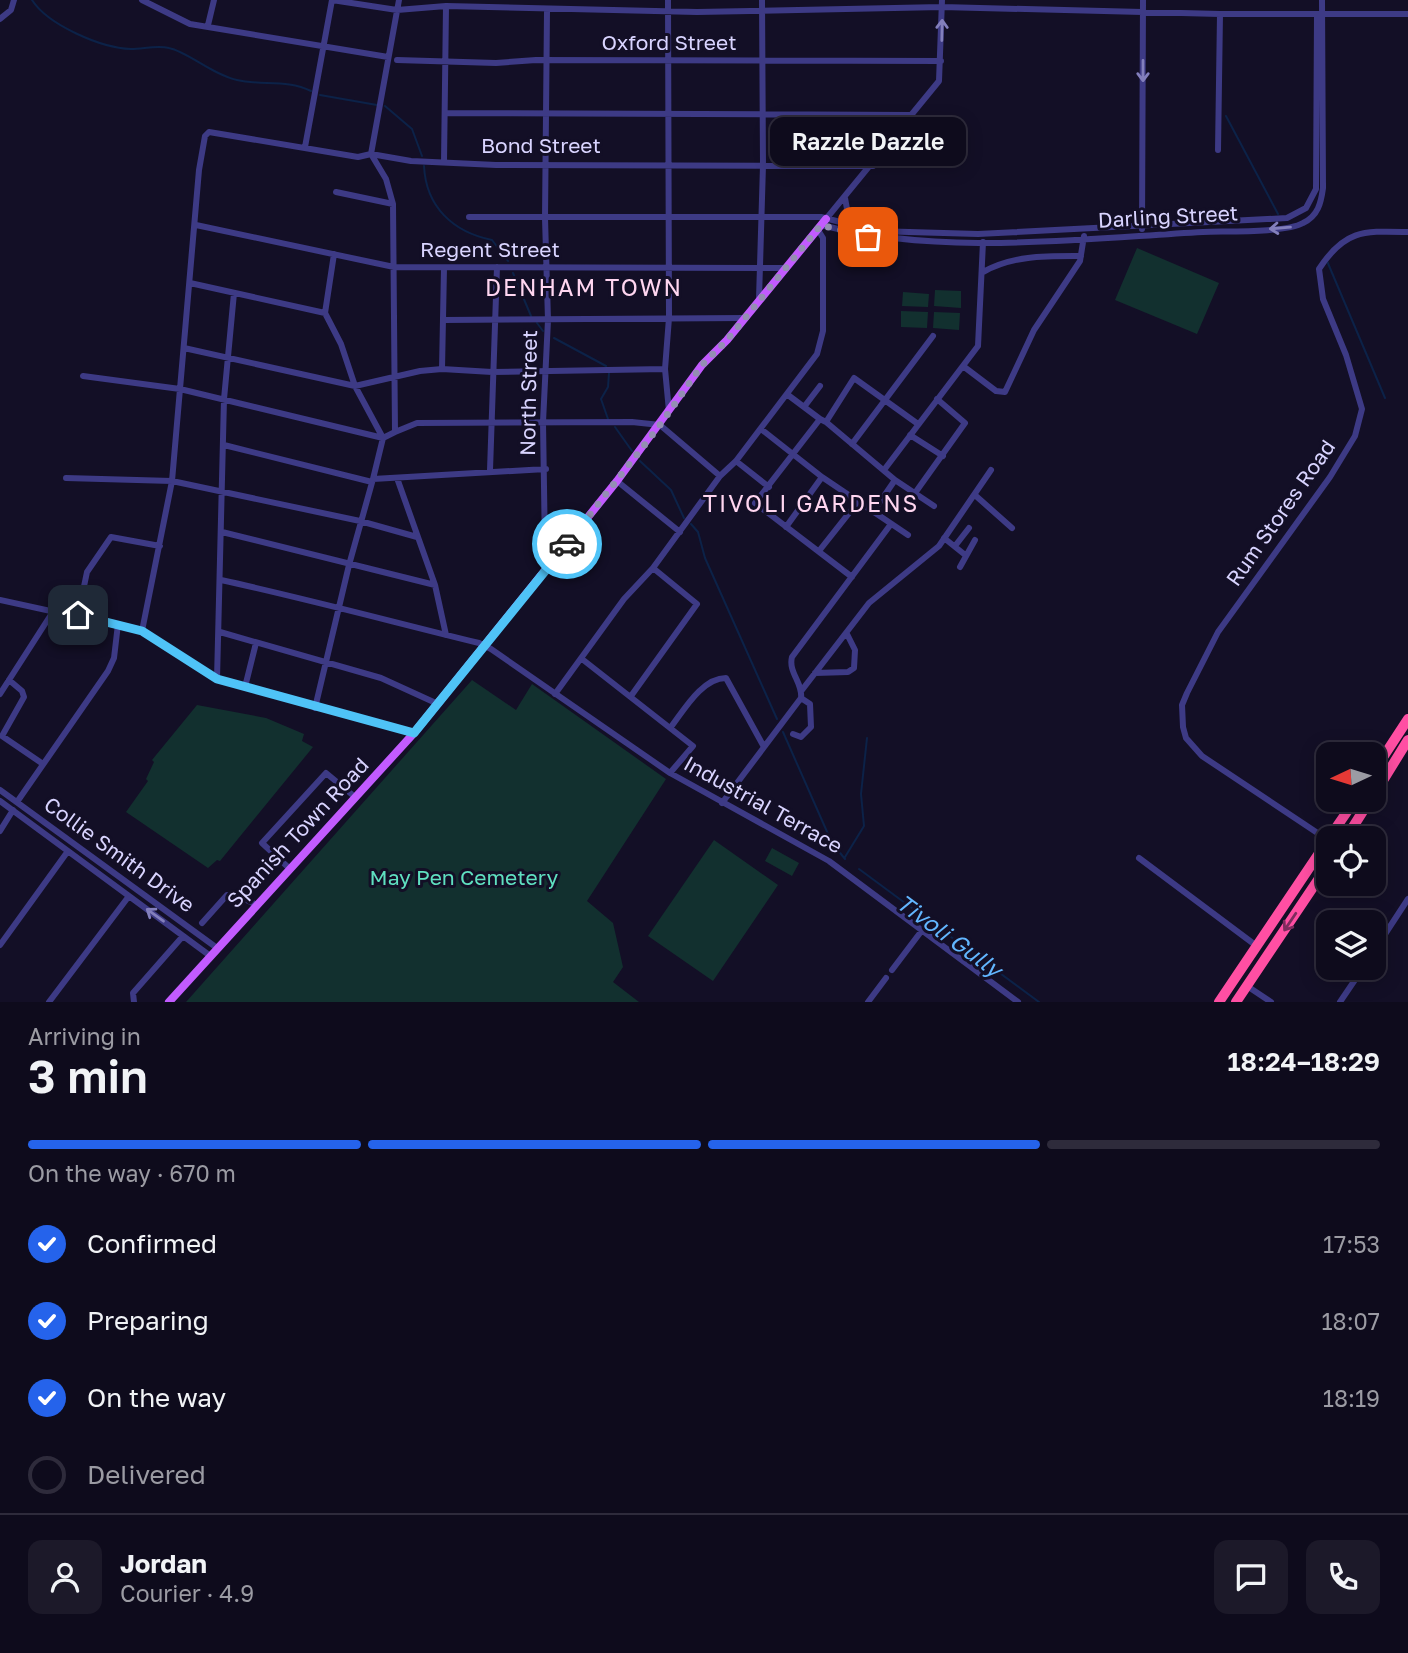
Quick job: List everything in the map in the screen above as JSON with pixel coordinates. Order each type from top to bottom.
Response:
[{"type":"highway","points":[[1386,753],[1408,719]]},
{"type":"highway","points":[[1386,775],[1408,740]]},
{"type":"highway","points":[[1219,1002],[1316,859]]},
{"type":"highway","points":[[1236,1002],[1316,883]]},
{"type":"main road","name":"Spanish Town Road","points":[[169,1002],[414,733],[617,481],[702,365],[788,268],[822,224]]},
{"type":"street","points":[[4,17],[14,0]]},
{"type":"street","points":[[142,0],[190,24],[388,57]]},
{"type":"street","points":[[208,25],[214,0]]},
{"type":"street","points":[[305,147],[332,0],[397,10],[446,6],[547,11],[762,11],[942,4],[1220,14],[1408,14]]},
{"type":"street","points":[[395,432],[393,204],[386,178],[371,154],[399,0]]},
{"type":"street","points":[[668,0],[666,115],[669,318],[665,369],[669,413]]},
{"type":"street","points":[[759,301],[762,268],[762,0]]},
{"type":"street","points":[[1143,0],[1143,236]]},
{"type":"street","name":"Darling Street","points":[[822,224],[850,225],[890,232],[1143,236],[1257,230],[1303,224],[1313,216],[1321,203],[1322,0]]},
{"type":"street","name":"Spanish Town Road","points":[[822,224],[873,166],[939,81],[942,4]]},
{"type":"street","points":[[444,162],[446,6]]},
{"type":"street","name":"North Street","points":[[547,11],[545,218],[548,320],[543,422],[546,469],[545,551],[550,565]]},
{"type":"street","points":[[1218,150],[1220,14]]},
{"type":"street","name":"Darling Street","points":[[822,224],[889,240],[983,242],[1294,216],[1307,208],[1314,196],[1320,57]]},
{"type":"street","name":"Oxford Street","points":[[397,60],[446,63],[667,60],[941,61]]},
{"type":"street","points":[[445,113],[911,115]]},
{"type":"street","name":"Bond Street","points":[[196,225],[203,144],[205,136],[214,131],[358,157],[371,154],[496,165],[545,163],[873,166]]},
{"type":"street","points":[[336,192],[393,204]]},
{"type":"street","points":[[846,197],[845,207],[850,225]]},
{"type":"street","points":[[469,217],[762,218],[822,224],[823,331],[817,354],[736,461],[720,476],[653,568],[624,599],[555,694]]},
{"type":"street","points":[[1256,221],[1257,230]]},
{"type":"street","points":[[142,631],[172,481],[196,225]]},
{"type":"street","name":"Regent Street","points":[[196,225],[394,267],[788,268]]},
{"type":"street","name":"Rum Stores Road","points":[[1316,831],[1202,756],[1186,738],[1182,705],[1218,632],[1330,477],[1355,436],[1362,409],[1346,355],[1323,299],[1321,266],[1335,248],[1351,235],[1363,231],[1408,232]]},
{"type":"street","points":[[963,366],[996,391],[1005,392],[1025,347],[1081,256],[1084,234]]},
{"type":"street","points":[[884,470],[980,342],[983,242]]},
{"type":"street","points":[[315,708],[383,438],[355,386],[336,332],[325,313],[334,254]]},
{"type":"street","points":[[983,272],[1005,261],[1040,256],[1081,256]]},
{"type":"street","points":[[490,470],[496,267]]},
{"type":"street","points":[[442,369],[444,268]]},
{"type":"street","points":[[190,283],[325,313]]},
{"type":"street","points":[[217,679],[224,399],[234,293]]},
{"type":"street","points":[[444,320],[745,318]]},
{"type":"street","points":[[852,444],[933,336]]},
{"type":"street","points":[[184,348],[355,386],[395,376],[442,369],[492,372],[665,369]]},
{"type":"street","points":[[83,376],[180,389],[383,438],[417,423],[632,422],[660,425],[720,476]]},
{"type":"street","points":[[852,577],[755,503],[854,378],[918,424]]},
{"type":"street","points":[[804,407],[820,386]]},
{"type":"street","points":[[788,395],[823,420],[895,480],[934,506]]},
{"type":"street","points":[[915,493],[965,423],[937,399]]},
{"type":"street","points":[[761,429],[858,503],[908,535]]},
{"type":"street","points":[[910,435],[943,456]]},
{"type":"street","points":[[224,445],[372,481],[490,470],[546,469]]},
{"type":"street","points":[[736,461],[769,487]]},
{"type":"street","points":[[722,803],[869,603],[929,556],[976,496],[992,470]]},
{"type":"street","points":[[786,527],[822,477]]},
{"type":"street","points":[[66,478],[172,481],[360,521],[417,537]]},
{"type":"street","points":[[397,478],[435,585],[446,635]]},
{"type":"street","points":[[873,512],[895,480]]},
{"type":"street","points":[[617,481],[680,532]]},
{"type":"street","points":[[976,496],[1012,528]]},
{"type":"street","points":[[819,551],[858,503]]},
{"type":"street","points":[[793,734],[801,737],[811,727],[810,704],[802,694],[791,667],[792,657],[891,524]]},
{"type":"street","points":[[955,546],[970,528]]},
{"type":"street","points":[[222,532],[435,585]]},
{"type":"street","points":[[78,615],[87,572],[111,537],[160,546]]},
{"type":"street","points":[[944,538],[964,554]]},
{"type":"street","points":[[960,567],[964,554],[975,540]]},
{"type":"street","points":[[631,696],[697,604],[653,568]]},
{"type":"street","name":"Industrial Terrace","points":[[221,580],[340,606],[485,646],[670,774],[829,861],[1018,1002]]},
{"type":"street","points":[[0,600],[142,631],[217,679],[414,733]]},
{"type":"street","points":[[0,694],[54,610]]},
{"type":"street","points":[[17,802],[108,671],[114,658],[118,624]]},
{"type":"street","points":[[220,632],[381,678],[438,704]]},
{"type":"street","points":[[815,673],[848,672],[853,668],[856,650],[846,634]]},
{"type":"street","points":[[245,687],[256,643]]},
{"type":"street","points":[[582,659],[693,746],[670,774]]},
{"type":"street","points":[[671,727],[705,687],[712,681],[726,678],[764,747]]},
{"type":"street","points":[[9,680],[22,691],[24,697],[2,736],[43,764]]},
{"type":"street","points":[[290,869],[262,843],[313,785],[326,773],[355,797]]},
{"type":"street","name":"Collie Smith Drive","points":[[0,790],[217,948]]},
{"type":"street","name":"Collie Smith Drive","points":[[0,801],[209,956]]},
{"type":"street","points":[[0,831],[13,810]]},
{"type":"street","points":[[0,945],[68,851]]},
{"type":"street","points":[[1139,858],[1258,947]]},
{"type":"street","points":[[202,923],[227,895],[236,895],[257,905]]},
{"type":"street","points":[[49,1002],[129,896]]},
{"type":"street","points":[[1386,933],[1408,899]]},
{"type":"street","points":[[892,970],[923,929]]},
{"type":"street","points":[[134,1002],[133,993],[183,936]]},
{"type":"street","points":[[868,1002],[886,978]]},
{"type":"street","points":[[1340,1002],[1355,980]]},
{"type":"street","points":[[1247,986],[1271,1002]]},
{"type":"green space","points":[[1137,248],[1219,283],[1197,334],[1115,300]]},
{"type":"green space","points":[[935,290],[961,291],[961,308],[934,306]]},
{"type":"green space","points":[[903,292],[929,294],[928,307],[902,306]]},
{"type":"green space","points":[[901,311],[928,312],[927,328],[901,327]]},
{"type":"green space","points":[[934,312],[960,313],[959,330],[933,328]]},
{"type":"green space","name":"May Pen Cemetery","points":[[472,680],[516,710],[532,684],[666,779],[587,901],[613,923],[623,967],[613,982],[639,1002],[186,1002]]},
{"type":"green space","points":[[197,705],[266,718],[304,734],[302,741],[313,747],[220,861],[217,860],[208,868],[126,812],[148,781],[146,779],[154,762],[152,760]]},
{"type":"green space","points":[[357,763],[364,768],[350,788],[342,783]]},
{"type":"green space","points":[[714,840],[778,885],[713,981],[648,936]]},
{"type":"green space","points":[[772,848],[799,863],[792,876],[765,861]]},
{"type":"waterway","name":"Tivoli Gully","points":[[32,0],[50,18],[91,40],[119,48],[169,48],[228,77],[246,82],[293,85],[311,91]]},
{"type":"waterway","name":"Tivoli Gully","points":[[320,95],[377,105]]},
{"type":"waterway","name":"Tivoli Gully","points":[[385,106],[412,129],[422,156]]},
{"type":"waterway","points":[[1226,116],[1278,214]]},
{"type":"waterway","name":"Tivoli Gully","points":[[424,166],[430,194],[444,215],[465,231],[492,240],[508,261]]},
{"type":"waterway","points":[[1327,261],[1385,398]]},
{"type":"waterway","name":"Tivoli Gully","points":[[513,273],[531,316]]},
{"type":"waterway","name":"Tivoli Gully","points":[[537,323],[543,331]]},
{"type":"waterway","name":"Tivoli Gully","points":[[554,338],[606,366]]},
{"type":"waterway","name":"Tivoli Gully","points":[[608,419],[601,399],[608,387],[609,373]]},
{"type":"waterway","name":"Tivoli Gully","points":[[615,427],[632,451]]},
{"type":"waterway","name":"Tivoli Gully","points":[[640,461],[671,490],[684,518]]},
{"type":"waterway","name":"Tivoli Gully","points":[[691,524],[698,532],[705,558],[777,719]]},
{"type":"waterway","name":"Tivoli Gully","points":[[783,732],[832,843],[845,859]]},
{"type":"waterway","points":[[845,857],[864,826],[861,794],[867,738]]},
{"type":"waterway","name":"Tivoli Gully","points":[[859,869],[1039,1002]]},
{"type":"way so far","points":[[567,544],[660,425],[702,365],[727,340],[821,225],[868,237]]},
{"type":"place","name":"Razzle Dazzle","points":[[868,237]]},
{"type":"district","name":"DENHAM TOWN","points":[[584,288]]},
{"type":"district","name":"TIVOLI GARDENS","points":[[811,504]]},
{"type":"route","points":[[78,615],[142,631],[217,679],[414,733],[567,544]]}]
